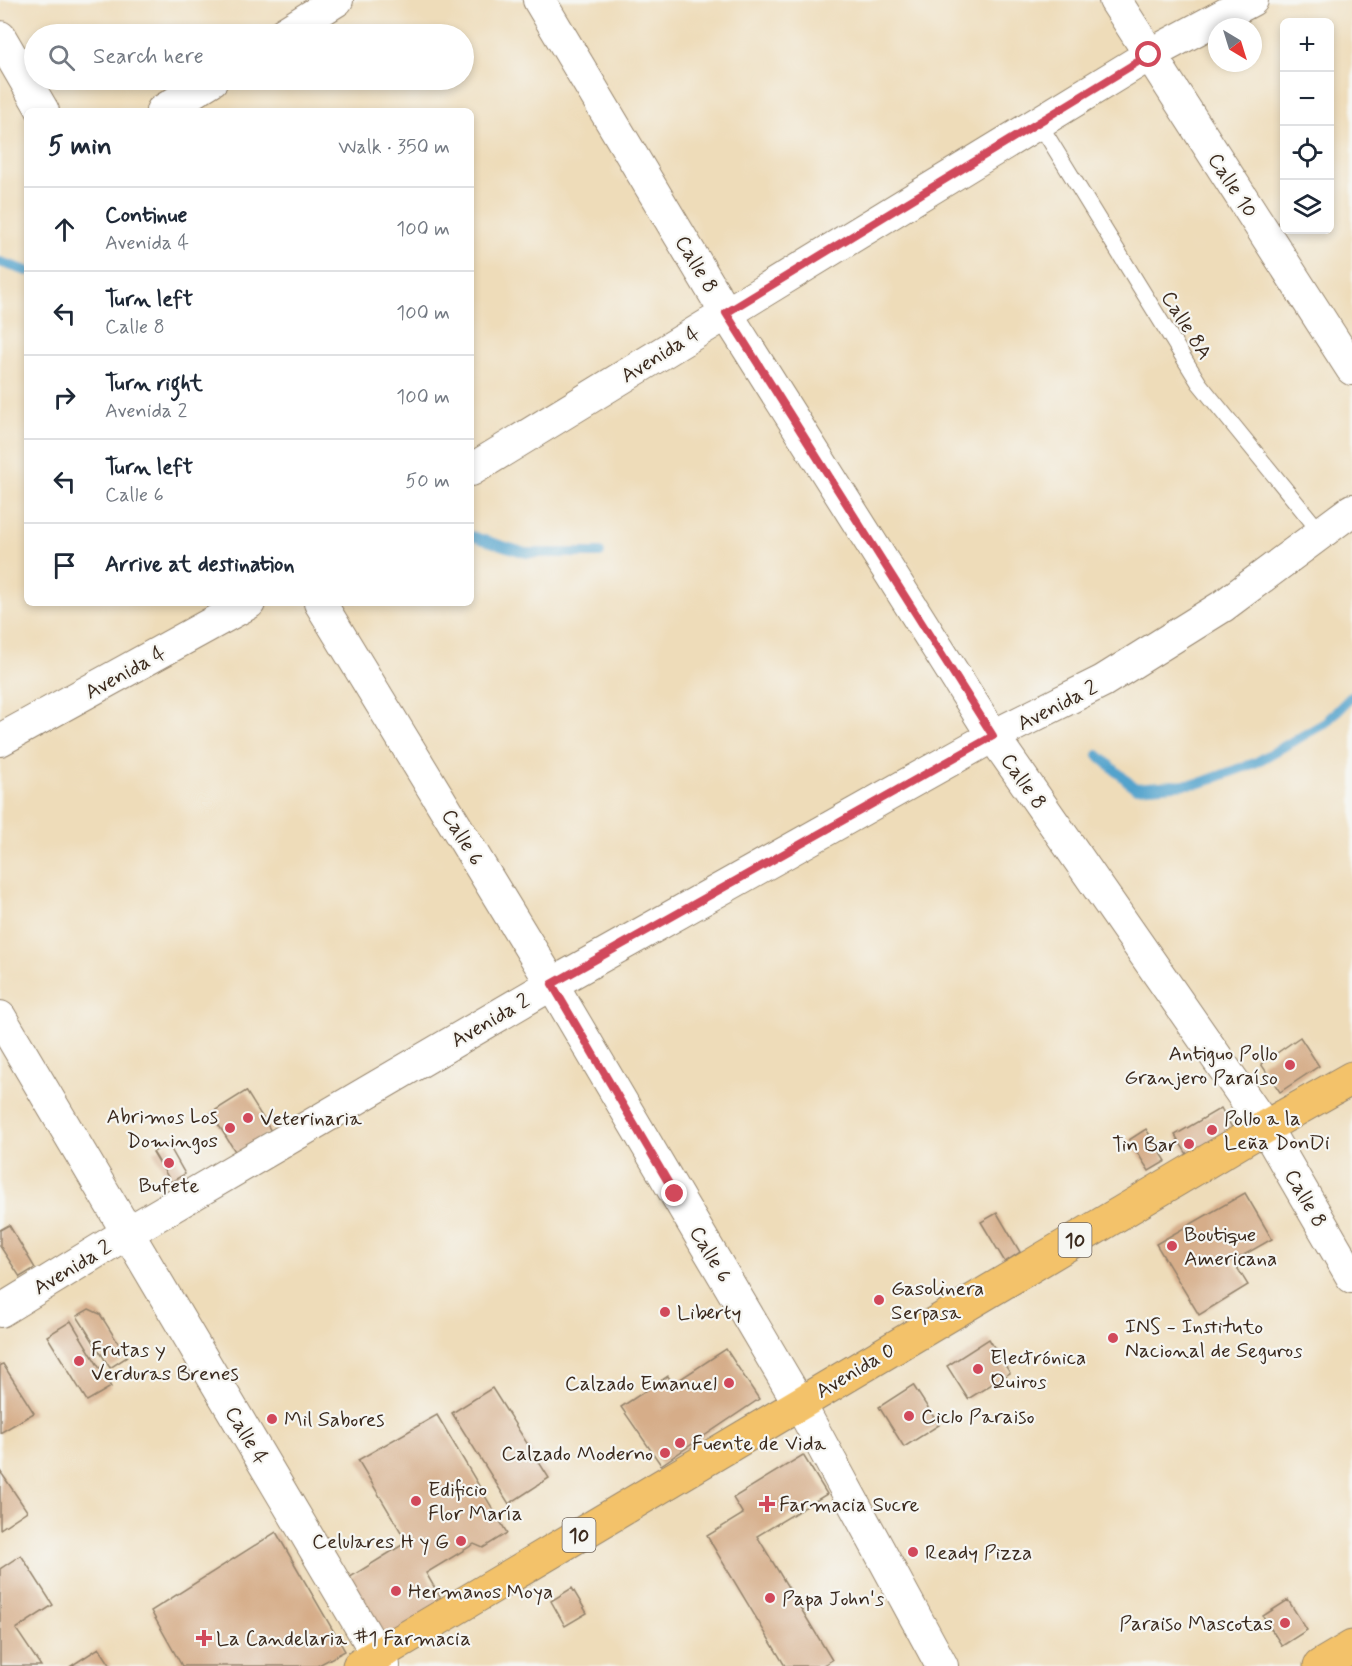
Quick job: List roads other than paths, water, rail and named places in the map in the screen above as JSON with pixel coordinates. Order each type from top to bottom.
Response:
[{"type":"main road","name":"Avenida 0","points":[[373,1662],[799,1403],[1265,1127],[1352,1078]]},
{"type":"main road","points":[[1320,1666],[1352,1647]]},
{"type":"street","points":[[299,24],[337,0]]},
{"type":"street","name":"Calle 8","points":[[539,0],[726,313],[993,736],[1265,1127],[1352,1277]]},
{"type":"street","name":"Calle 10","points":[[1115,0],[1352,369]]},
{"type":"street","name":"Avenida 4","points":[[474,468],[1149,55],[1252,0]]},
{"type":"street","points":[[0,37],[24,78]]},
{"type":"street","points":[[31,90],[41,108]]},
{"type":"street","points":[[167,108],[196,90]]},
{"type":"street","name":"Avenida 2","points":[[0,1311],[127,1233],[552,984],[993,736],[1103,681],[1223,606],[1352,510]]},
{"type":"street","name":"Avenida 4","points":[[0,740],[244,606]]},
{"type":"street","name":"Calle 6","points":[[322,606],[552,984],[799,1403],[942,1666]]},
{"type":"street","name":"Calle 4","points":[[0,1017],[127,1233],[373,1662]]},
{"type":"lane","name":"Calle 8A","points":[[1039,123],[1198,383],[1321,533]]},
{"type":"waterway","points":[[0,262],[24,270]]},
{"type":"waterway","points":[[474,537],[526,553],[600,553]]},
{"type":"waterway","points":[[1098,755],[1135,788],[1200,783],[1255,763],[1325,723],[1352,696]]},
{"type":"place","name":"Antiguo Pollo Granjero Paraíso","points":[[1290,1065]]},
{"type":"place","name":"Veterinaria","points":[[248,1118]]},
{"type":"place","name":"Abrimos Los Domingos","points":[[230,1128]]},
{"type":"place","name":"Pollo a la Leña DonDi","points":[[1212,1130]]},
{"type":"place","name":"Tin Bar","points":[[1189,1144]]},
{"type":"place","name":"Bufete","points":[[169,1163]]},
{"type":"place","name":"Boutique Americana","points":[[1172,1246]]},
{"type":"place","name":"Gasolinera Serpasa","points":[[879,1300]]},
{"type":"place","name":"Liberty","points":[[665,1312]]},
{"type":"place","name":"INS - Instituto Nacional de Seguros","points":[[1113,1338]]},
{"type":"place","name":"Frutas y Verduras Brenes","points":[[79,1361]]},
{"type":"place","name":"Electrónica Quiros","points":[[978,1369]]},
{"type":"place","name":"Calzado Emanuel","points":[[729,1383]]},
{"type":"place","name":"Ciclo Paraiso","points":[[909,1416]]},
{"type":"place","name":"Mil Sabores","points":[[272,1419]]},
{"type":"place","name":"Fuente de Vida","points":[[680,1443]]},
{"type":"place","name":"Calzado Moderno","points":[[665,1453]]},
{"type":"place","name":"Edificio Flor María","points":[[416,1501]]},
{"type":"place","name":"Farmacia Sucre","points":[[767,1504]]},
{"type":"place","name":"Celulares H y G","points":[[461,1541]]},
{"type":"place","name":"Ready Pizza","points":[[913,1552]]},
{"type":"place","name":"Hermanos Moya","points":[[396,1591]]},
{"type":"place","name":"Papa John's","points":[[770,1598]]},
{"type":"place","name":"Paraiso Mascotas","points":[[1285,1623]]},
{"type":"place","name":"La Candelaria #1 Farmacia","points":[[204,1638]]}]
